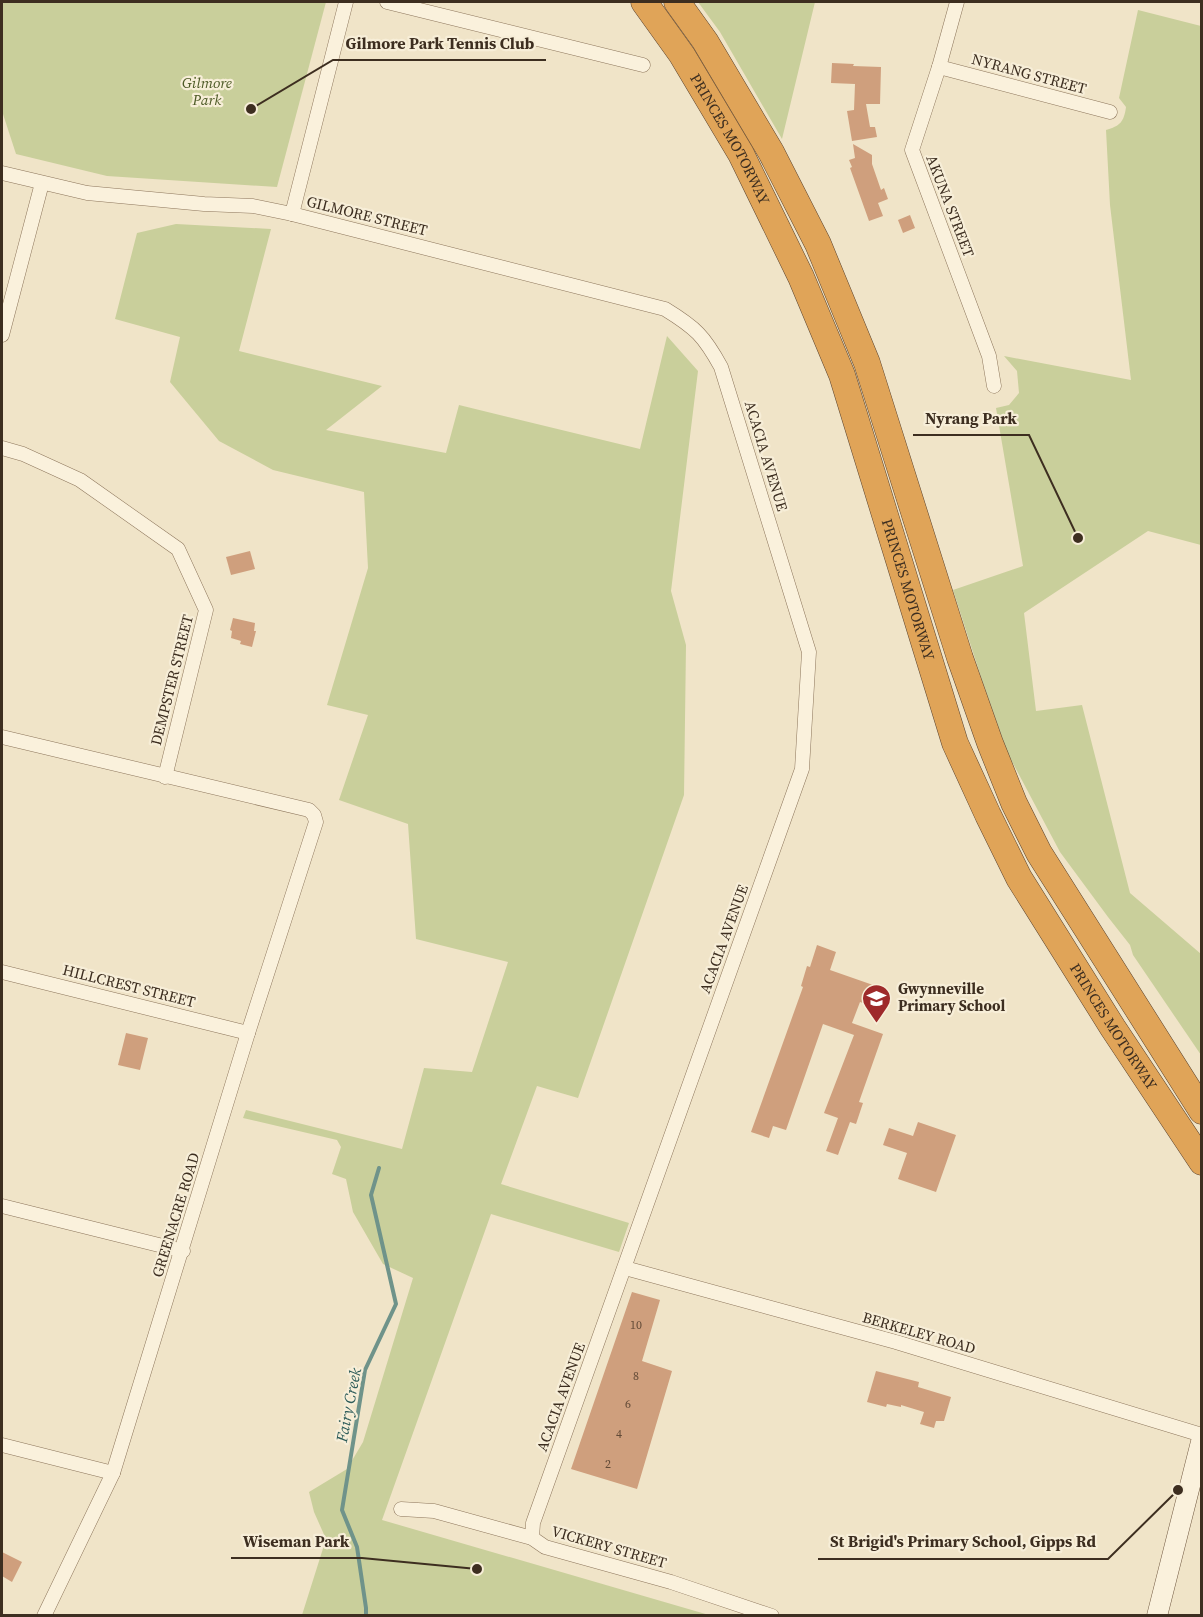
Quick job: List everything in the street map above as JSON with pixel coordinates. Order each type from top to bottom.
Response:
[{"type":"highway","name":"PRINCES MOTORWAY","points":[[644,2],[682,55],[741,154],[801,277],[842,375],[955,743],[988,815],[1025,888],[1113,1028],[1202,1162]]},
{"type":"highway","name":"PRINCES MOTORWAY","points":[[677,2],[705,41],[771,152],[818,244],[867,363],[960,658],[1014,802],[1039,852],[1145,1024],[1202,1111]]},
{"type":"highway","points":[[1145,1024],[1202,1098]]},
{"type":"main road","points":[[1156,1616],[1202,1436]]},
{"type":"street","points":[[292,214],[346,2]]},
{"type":"street","points":[[387,2],[643,65]]},
{"type":"street","name":"AKUNA STREET","points":[[957,2],[912,150],[989,356],[993,386]]},
{"type":"street","name":"NYRANG STREET","points":[[939,67],[1110,112]]},
{"type":"street","name":"GILMORE STREET","points":[[2,173],[87,193],[204,204],[253,206],[292,214],[665,309],[690,324],[708,343]]},
{"type":"street","points":[[2,335],[42,183]]},
{"type":"street","name":"ACACIA AVENUE","points":[[532,1538],[533,1523],[802,769],[809,651],[721,368],[708,343]]},
{"type":"street","name":"DEMPSTER STREET","points":[[2,448],[23,454],[80,480],[178,549],[206,610],[165,777]]},
{"type":"street","points":[[2,737],[165,777]]},
{"type":"street","name":"GREENACRE ROAD","points":[[44,1616],[113,1473],[183,1251],[248,1033],[316,822],[309,810],[165,777]]},
{"type":"street","name":"HILLCREST STREET","points":[[2,972],[248,1033]]},
{"type":"street","points":[[2,1206],[183,1251]]},
{"type":"street","name":"BERKELEY ROAD","points":[[625,1268],[896,1342],[1202,1436]]},
{"type":"street","points":[[2,1445],[113,1473]]},
{"type":"street","name":"VICKERY STREET","points":[[401,1509],[434,1511],[532,1538],[544,1546],[671,1582],[772,1616]]},
{"type":"green space","name":"Gilmore Park","points":[[2,2],[326,2],[277,187],[107,176],[16,154],[2,111]]},
{"type":"green space","points":[[698,2],[815,2],[782,139],[720,32]]},
{"type":"green space","points":[[1138,10],[1201,26],[1201,545],[1148,531],[1024,613],[1036,711],[1082,705],[1130,893],[1201,954],[1201,1055],[1133,955],[1130,945],[1060,852],[1008,754],[953,590],[1023,566],[996,408],[1009,405],[1019,393],[1017,371],[1004,356],[1131,380],[1110,205],[1106,130],[1121,123],[1125,112],[1126,107],[1119,98]]},
{"type":"green space","points":[[176,224],[271,229],[239,351],[382,386],[326,430],[446,453],[459,405],[640,449],[667,336],[698,371],[671,591],[686,645],[684,795],[578,1098],[537,1086],[501,1184],[629,1223],[619,1252],[491,1214],[382,1520],[709,1615],[302,1615],[326,1539],[314,1512],[309,1492],[347,1469],[363,1442],[413,1278],[383,1264],[353,1212],[346,1179],[332,1174],[341,1147],[337,1140],[243,1118],[246,1110],[402,1149],[424,1068],[472,1072],[508,962],[416,939],[408,824],[339,800],[368,715],[327,705],[368,568],[364,492],[273,470],[219,441],[170,382],[180,337],[115,319],[137,233]]},
{"type":"building","points":[[832,63],[881,67],[880,104],[866,104],[870,127],[875,127],[877,137],[852,141],[847,111],[854,110],[855,84],[831,83]]},
{"type":"building","points":[[853,144],[872,155],[872,164],[881,190],[884,188],[888,199],[878,203],[883,216],[869,221],[850,168],[852,167],[849,160],[855,158]]},
{"type":"building","points":[[910,215],[915,228],[903,233],[898,220]]},
{"type":"building","points":[[250,551],[255,569],[231,575],[226,557]]},
{"type":"building","points":[[233,618],[255,623],[254,631],[256,631],[252,647],[240,644],[241,641],[231,638]]},
{"type":"building","points":[[817,945],[836,952],[830,970],[873,985],[866,1004],[860,1002],[852,1023],[883,1034],[859,1102],[863,1103],[856,1124],[850,1122],[838,1155],[826,1151],[838,1118],[824,1113],[854,1035],[823,1024],[786,1130],[773,1126],[769,1138],[751,1132],[803,987],[801,986],[807,966],[810,967]]},
{"type":"building","points":[[126,1033],[148,1038],[140,1070],[118,1065]]},
{"type":"building","points":[[918,1122],[956,1135],[936,1192],[898,1179],[907,1153],[883,1145],[889,1128],[913,1136]]},
{"type":"building","points":[[632,1292],[660,1300],[642,1361],[672,1371],[637,1489],[571,1469]]},
{"type":"building","points":[[876,1371],[919,1382],[918,1387],[951,1397],[944,1421],[936,1421],[934,1428],[920,1424],[924,1412],[901,1405],[901,1407],[887,1404],[886,1407],[867,1402]]},
{"type":"building","points":[[2,1552],[22,1562],[12,1582],[2,1576]]},
{"type":"waterway","name":"Fairy Creek","points":[[366,1616],[357,1547],[342,1510],[365,1370],[396,1304],[371,1195],[379,1168]]},
{"type":"place","name":"Gilmore Park Tennis Club","points":[[251,109]]},
{"type":"place","name":"Nyrang Park","points":[[1078,538]]},
{"type":"place","name":"Gwynneville Primary School","points":[[877,1024]]},
{"type":"place","name":"St Brigid's Primary School, Gipps Rd","points":[[1178,1490]]},
{"type":"place","name":"Wiseman Park","points":[[477,1569]]}]
